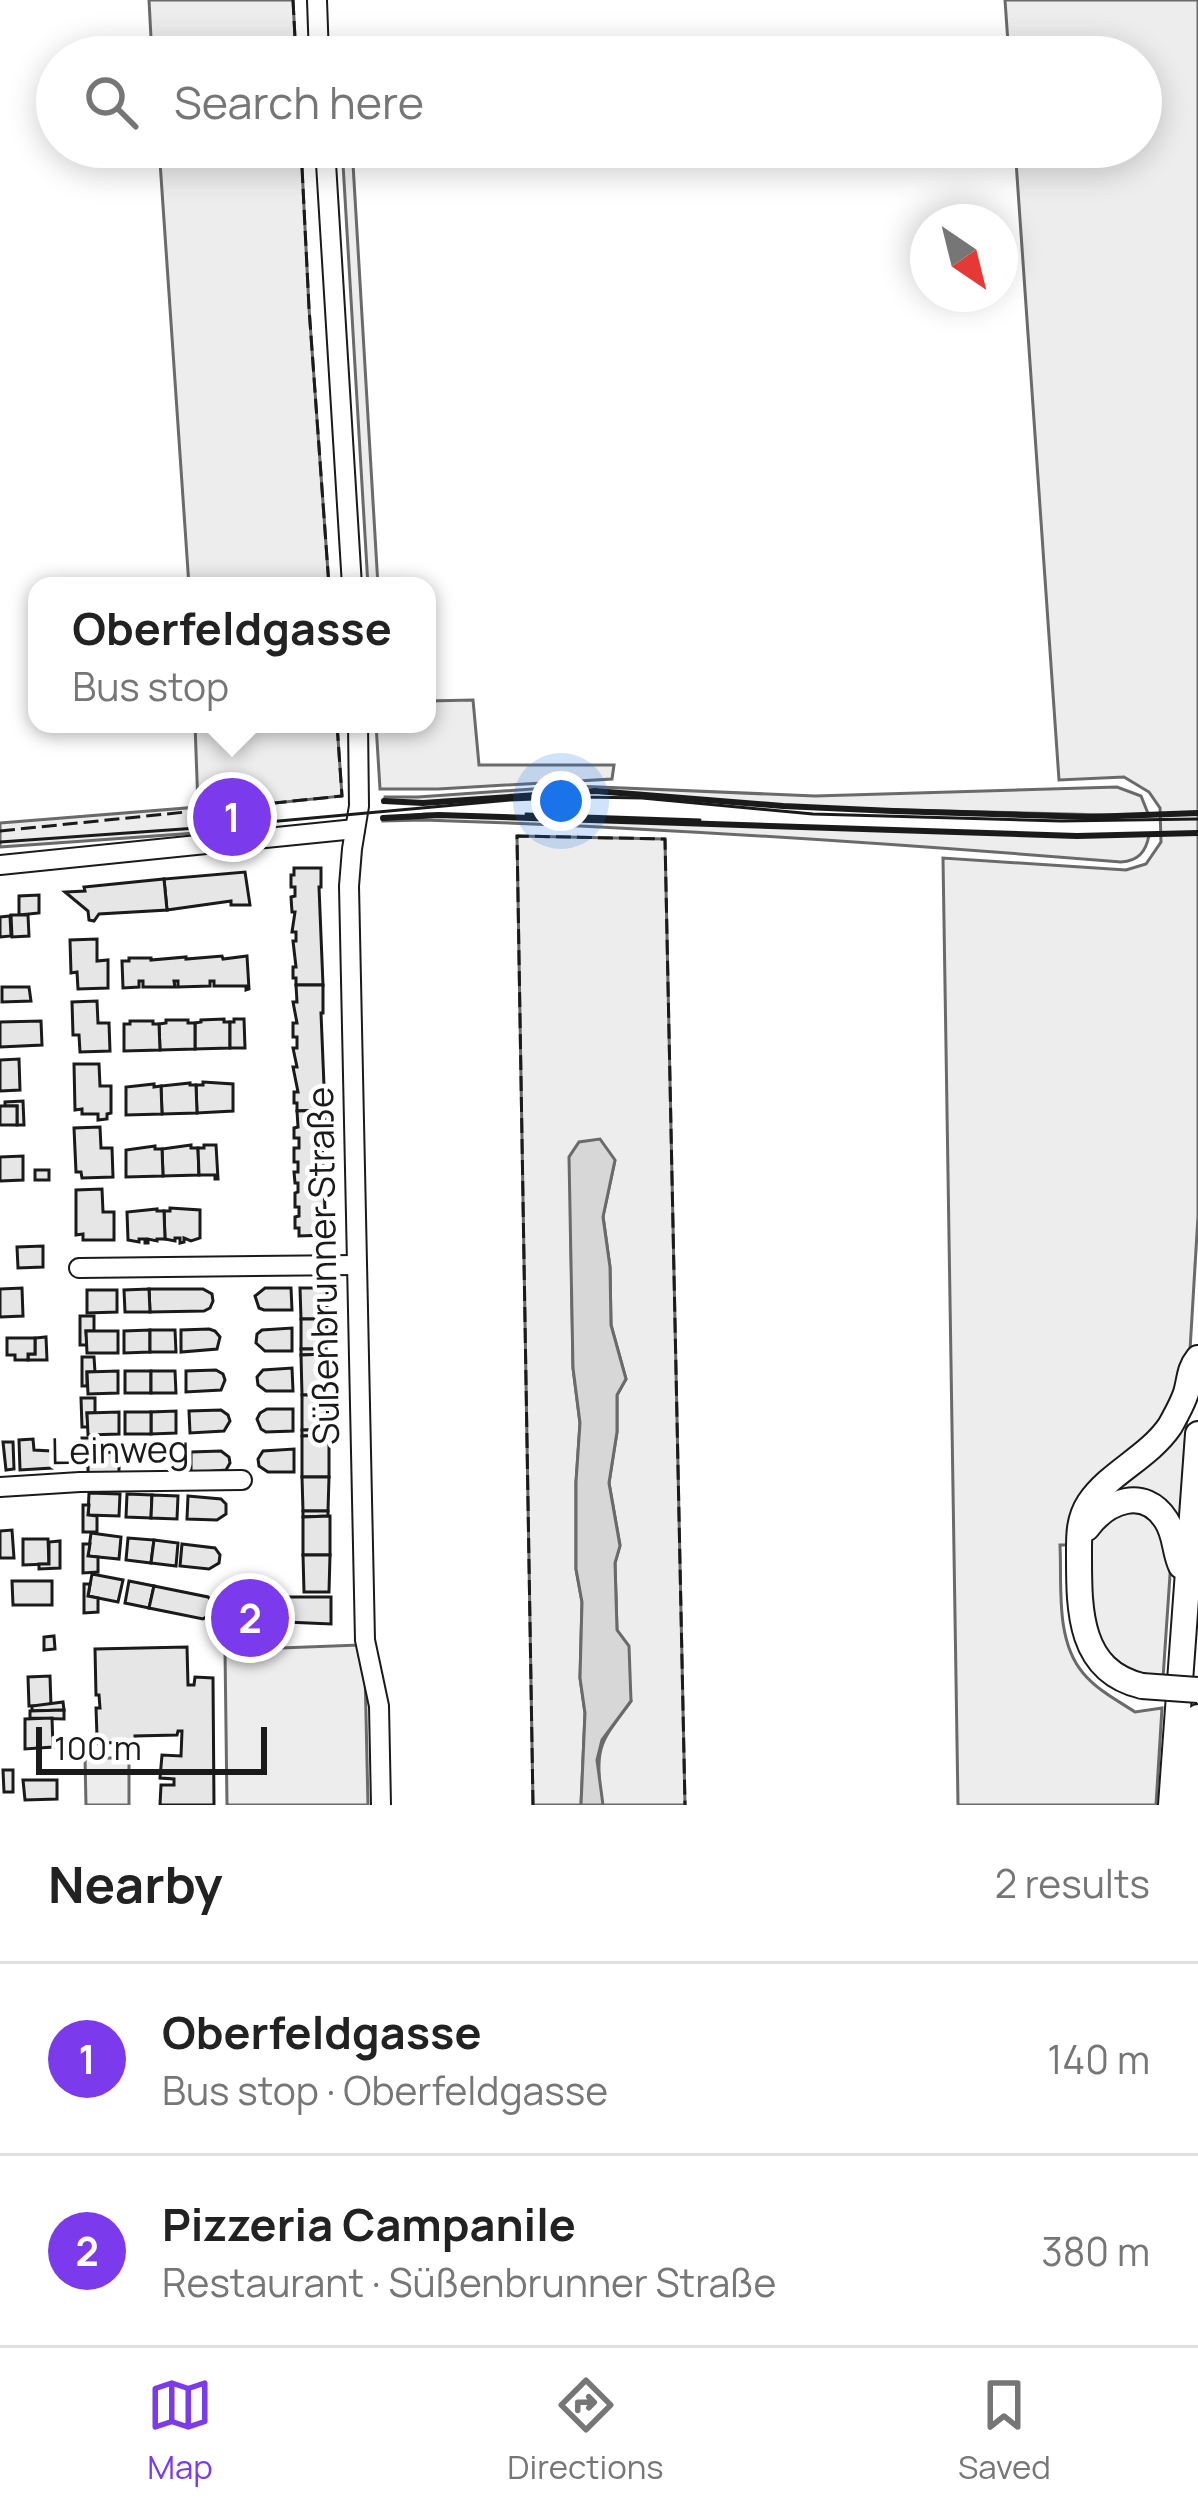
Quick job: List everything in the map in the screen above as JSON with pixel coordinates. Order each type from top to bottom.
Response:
[{"type":"highway","points":[[1198,1358],[1166,1431],[1151,1450],[1091,1499],[1080,1518],[1079,1540],[1079,1587],[1087,1636],[1102,1664],[1125,1682],[1198,1690]]},
{"type":"highway","points":[[1171,1805],[1198,1434]]},
{"type":"highway","points":[[1079,1540],[1102,1509],[1137,1500],[1154,1507],[1166,1520],[1187,1576]]},
{"type":"highway","points":[[1193,1805],[1198,1717]]},
{"type":"street","points":[[317,0],[318,36]]},
{"type":"street","points":[[326,168],[351,577]]},
{"type":"street","name":"Süßenbrunner Straße","points":[[358,733],[359,798],[349,886],[356,1265],[365,1640],[379,1706],[381,1805]]},
{"type":"street","points":[[0,865],[355,830]]},
{"type":"street","points":[[79,1268],[356,1265]]},
{"type":"street","name":"Leinweg","points":[[0,1487],[242,1480]]},
{"type":"shaded area","points":[[149,0],[293,0],[295,36],[151,36]]},
{"type":"shaded area","points":[[1005,0],[1198,0],[1198,1216],[1190,1350],[1176,1405],[1070,1545],[1060,1545],[1064,1629],[1074,1660],[1094,1685],[1135,1712],[1162,1708],[1156,1805],[958,1805],[943,858],[1126,870],[1146,864],[1161,842],[1160,808],[1149,792],[1124,777],[1059,780],[1016,168],[1162,168],[1162,36],[1008,36]]},
{"type":"shaded area","points":[[160,168],[302,168],[328,577],[188,577]]},
{"type":"shaded area","points":[[343,168],[353,168],[377,577],[367,577]]},
{"type":"shaded area","points":[[473,700],[479,765],[614,765],[612,779],[380,789],[377,733],[436,733],[436,701]]},
{"type":"shaded area","points":[[195,733],[338,733],[342,796],[210,810],[210,832],[0,847],[0,823],[198,807]]},
{"type":"shaded area","points":[[575,786],[815,796],[1117,787],[1141,796],[1149,816],[817,808],[595,791],[423,803],[384,801],[385,797]]},
{"type":"shaded area","points":[[426,814],[1149,835],[1140,854],[1121,862],[685,831],[383,821]]},
{"type":"shaded area","points":[[517,836],[665,839],[685,1805],[603,1805],[601,1801],[602,1747],[631,1701],[617,1630],[615,1563],[620,1545],[609,1483],[617,1395],[626,1379],[611,1325],[603,1216],[615,1160],[571,1241],[573,1368],[580,1423],[576,1569],[582,1602],[580,1678],[585,1713],[581,1805],[533,1805]]},
{"type":"shaded area","points":[[600,1139],[615,1160],[603,1217],[611,1325],[626,1379],[617,1395],[609,1483],[620,1546],[615,1563],[617,1630],[629,1646],[631,1701],[602,1740],[597,1760],[603,1805],[581,1805],[585,1713],[580,1678],[582,1602],[576,1569],[580,1423],[573,1368],[569,1157],[579,1142]]},
{"type":"shaded area","points":[[1187,1417],[1180,1517],[1174,1519],[1107,1494]]},
{"type":"shaded area","points":[[1117,1510],[1153,1515],[1171,1560],[1163,1678],[1118,1662],[1096,1629],[1089,1586],[1089,1539]]},
{"type":"shaded area","points":[[359,1645],[365,1670],[368,1805],[227,1805],[225,1650]]},
{"type":"shaded area","points":[[85,1758],[129,1758],[129,1805],[86,1805]]},
{"type":"building","points":[[294,868],[321,868],[323,985],[296,985],[293,978]]},
{"type":"building","points":[[245,872],[250,905],[231,905],[231,901],[167,910],[164,879]]},
{"type":"building","points":[[164,879],[167,910],[99,914],[94,921],[65,892],[85,891],[84,887]]},
{"type":"building","points":[[39,895],[39,913],[19,915],[19,896]]},
{"type":"building","points":[[11,915],[28,915],[29,936],[12,937]]},
{"type":"building","points":[[10,916],[11,936],[0,937],[0,917]]},
{"type":"building","points":[[97,939],[97,961],[108,960],[108,988],[78,989],[77,972],[71,973],[70,940]]},
{"type":"building","points":[[247,956],[249,989],[214,986],[214,981],[210,986],[178,987],[174,981],[175,987],[143,987],[139,981],[139,987],[123,988],[122,961],[129,958]]},
{"type":"building","points":[[296,985],[323,985],[325,1110],[297,1111],[294,1103],[294,1092],[298,1092],[293,1067],[297,1067],[293,1048],[297,1048],[297,1037],[293,1037]]},
{"type":"building","points":[[2,987],[29,987],[31,1001],[2,1002]]},
{"type":"building","points":[[97,1001],[98,1023],[109,1023],[110,1051],[80,1052],[79,1035],[73,1035],[72,1002]]},
{"type":"building","points":[[234,1019],[244,1019],[245,1048],[230,1048]]},
{"type":"building","points":[[166,1020],[195,1023],[195,1049],[160,1050],[159,1024]]},
{"type":"building","points":[[41,1021],[42,1045],[0,1047],[0,1022]]},
{"type":"building","points":[[230,1022],[230,1048],[195,1049],[195,1023]]},
{"type":"building","points":[[124,1024],[159,1024],[160,1050],[124,1051]]},
{"type":"building","points":[[19,1059],[20,1090],[0,1091],[0,1060]]},
{"type":"building","points":[[74,1064],[99,1064],[100,1086],[111,1086],[107,1119],[75,1110]]},
{"type":"building","points":[[233,1084],[233,1111],[197,1113],[196,1085]]},
{"type":"building","points":[[196,1085],[197,1113],[162,1114],[161,1086]]},
{"type":"building","points":[[161,1086],[162,1114],[126,1115],[126,1087]]},
{"type":"building","points":[[23,1101],[24,1125],[17,1125],[17,1106],[5,1106],[5,1102]]},
{"type":"building","points":[[0,1106],[17,1106],[17,1125],[0,1125]]},
{"type":"building","points":[[325,1110],[326,1235],[299,1236],[294,1172],[298,1172],[298,1162],[294,1162],[294,1148],[299,1148],[299,1138],[294,1138],[297,1111]]},
{"type":"building","points":[[100,1127],[101,1148],[112,1148],[113,1177],[82,1178],[76,1172],[74,1128]]},
{"type":"building","points":[[216,1145],[218,1179],[199,1175],[198,1148]]},
{"type":"building","points":[[198,1148],[199,1175],[163,1176],[162,1149]]},
{"type":"building","points":[[162,1149],[163,1176],[126,1177],[126,1150]]},
{"type":"building","points":[[23,1156],[23,1180],[0,1181],[0,1157]]},
{"type":"building","points":[[35,1170],[49,1170],[49,1180],[35,1180]]},
{"type":"building","points":[[102,1189],[103,1212],[114,1212],[114,1240],[83,1240],[83,1234],[76,1235],[76,1190]]},
{"type":"building","points":[[200,1210],[200,1238],[184,1238],[180,1243],[180,1238],[165,1239],[164,1211]]},
{"type":"building","points":[[164,1211],[165,1239],[128,1240],[127,1212]]},
{"type":"building","points":[[43,1246],[43,1267],[18,1268],[17,1247]]},
{"type":"building","points":[[22,1288],[23,1316],[0,1317],[0,1289]]},
{"type":"building","points":[[265,1288],[291,1288],[292,1310],[259,1308],[255,1296]]},
{"type":"building","points":[[300,1288],[327,1288],[327,1319],[301,1319]]},
{"type":"building","points":[[149,1289],[203,1289],[212,1294],[213,1301],[204,1311],[150,1312]]},
{"type":"building","points":[[149,1289],[150,1312],[125,1312],[124,1290]]},
{"type":"building","points":[[87,1290],[117,1290],[117,1312],[87,1313]]},
{"type":"building","points":[[80,1316],[94,1316],[94,1331],[86,1331],[87,1345],[80,1345]]},
{"type":"building","points":[[301,1319],[327,1319],[326,1349],[301,1349]]},
{"type":"building","points":[[292,1328],[292,1351],[265,1351],[256,1343],[262,1330]]},
{"type":"building","points":[[209,1329],[220,1337],[217,1349],[181,1352],[181,1330]]},
{"type":"building","points":[[150,1330],[150,1352],[124,1353],[124,1331]]},
{"type":"building","points":[[150,1330],[175,1330],[176,1352],[150,1352]]},
{"type":"building","points":[[86,1331],[118,1331],[118,1353],[87,1353]]},
{"type":"building","points":[[46,1337],[47,1360],[28,1360],[28,1354],[35,1354],[35,1338]]},
{"type":"building","points":[[7,1338],[35,1338],[35,1354],[28,1354],[28,1360],[15,1360],[15,1355],[7,1355]]},
{"type":"building","points":[[301,1349],[326,1349],[326,1355],[301,1355]]},
{"type":"building","points":[[328,1354],[328,1395],[302,1395],[301,1355]]},
{"type":"building","points":[[82,1357],[94,1357],[95,1372],[87,1372],[87,1386],[82,1386]]},
{"type":"building","points":[[292,1368],[293,1391],[266,1391],[258,1385],[263,1370]]},
{"type":"building","points":[[216,1370],[225,1380],[221,1390],[186,1392],[186,1371]]},
{"type":"building","points":[[118,1371],[118,1393],[88,1394],[87,1372]]},
{"type":"building","points":[[125,1371],[151,1371],[151,1393],[125,1393]]},
{"type":"building","points":[[151,1371],[175,1371],[176,1393],[151,1393]]},
{"type":"building","points":[[302,1395],[328,1395],[327,1430],[302,1430]]},
{"type":"building","points":[[81,1398],[95,1398],[95,1413],[87,1413],[88,1427],[82,1427]]},
{"type":"building","points":[[267,1409],[293,1409],[293,1431],[261,1429],[257,1419]]},
{"type":"building","points":[[221,1410],[230,1421],[224,1431],[190,1433],[189,1411]]},
{"type":"building","points":[[176,1411],[176,1433],[151,1434],[151,1412]]},
{"type":"building","points":[[119,1412],[119,1434],[88,1435],[87,1413]]},
{"type":"building","points":[[125,1412],[151,1412],[151,1434],[125,1434]]},
{"type":"building","points":[[302,1430],[327,1430],[327,1436],[302,1436]]},
{"type":"building","points":[[329,1435],[329,1477],[302,1477],[302,1436]]},
{"type":"building","points":[[82,1438],[95,1438],[96,1453],[88,1453],[88,1466],[83,1466]]},
{"type":"building","points":[[33,1439],[34,1450],[51,1451],[52,1468],[20,1470],[19,1440]]},
{"type":"building","points":[[3,1442],[13,1442],[14,1469],[6,1470]]},
{"type":"building","points":[[294,1449],[294,1472],[268,1472],[259,1466],[263,1451]]},
{"type":"building","points":[[221,1451],[229,1457],[226,1470],[191,1473],[191,1452]]},
{"type":"building","points":[[119,1452],[119,1473],[88,1474],[88,1453]]},
{"type":"building","points":[[302,1477],[329,1477],[328,1511],[303,1511]]},
{"type":"building","points":[[89,1493],[120,1494],[119,1516],[88,1515]]},
{"type":"building","points":[[127,1494],[152,1495],[151,1518],[126,1517]]},
{"type":"building","points":[[152,1495],[178,1496],[177,1519],[151,1518]]},
{"type":"building","points":[[188,1496],[221,1499],[226,1514],[217,1520],[187,1519]]},
{"type":"building","points":[[83,1505],[89,1505],[88,1515],[97,1516],[97,1532],[83,1532]]},
{"type":"building","points":[[303,1511],[328,1511],[328,1516],[303,1517]]},
{"type":"building","points":[[330,1516],[330,1555],[303,1555],[303,1517]]},
{"type":"building","points":[[12,1530],[14,1558],[0,1558],[0,1531]]},
{"type":"building","points":[[91,1533],[121,1537],[119,1559],[88,1556]]},
{"type":"building","points":[[128,1538],[154,1540],[151,1563],[126,1560]]},
{"type":"building","points":[[23,1539],[48,1539],[49,1564],[23,1565]]},
{"type":"building","points":[[154,1540],[178,1543],[176,1566],[151,1563]]},
{"type":"building","points":[[60,1541],[60,1568],[39,1569],[39,1564],[49,1564],[49,1542]]},
{"type":"building","points":[[83,1544],[90,1544],[88,1556],[98,1557],[98,1572],[83,1573]]},
{"type":"building","points":[[182,1544],[215,1548],[219,1563],[209,1569],[180,1566]]},
{"type":"building","points":[[303,1555],[330,1555],[329,1592],[304,1592]]},
{"type":"building","points":[[92,1574],[123,1580],[118,1602],[88,1596]]},
{"type":"building","points":[[12,1581],[52,1581],[52,1605],[13,1605]]},
{"type":"building","points":[[129,1581],[154,1586],[149,1608],[125,1603]]},
{"type":"building","points":[[84,1584],[90,1584],[88,1596],[98,1598],[98,1612],[84,1613]]},
{"type":"building","points":[[154,1586],[208,1597],[214,1612],[203,1619],[149,1608]]},
{"type":"building","points":[[285,1595],[286,1622],[240,1623],[240,1597]]},
{"type":"building","points":[[285,1597],[331,1597],[331,1624],[286,1622]]},
{"type":"building","points":[[54,1636],[55,1649],[44,1650],[44,1637]]},
{"type":"building","points":[[187,1647],[188,1685],[194,1685],[195,1677],[213,1678],[214,1805],[160,1805],[161,1785],[174,1785],[174,1779],[160,1778],[162,1755],[181,1756],[182,1731],[99,1744],[95,1649]]},
{"type":"building","points":[[50,1676],[51,1706],[29,1706],[28,1677]]},
{"type":"building","points":[[63,1702],[64,1710],[32,1711],[32,1706]]},
{"type":"building","points":[[64,1710],[64,1719],[30,1718],[30,1711]]},
{"type":"building","points":[[52,1718],[53,1747],[25,1749],[25,1719]]},
{"type":"building","points":[[3,1770],[13,1770],[13,1792],[4,1792]]},
{"type":"building","points":[[23,1780],[57,1780],[57,1799],[25,1800]]},
{"type":"tram line","points":[[0,842],[584,797],[813,814],[1061,821],[1198,819]]},
{"type":"tram line","points":[[526,814],[700,820]]},
{"type":"fence","points":[[293,0],[295,36]]},
{"type":"fence","points":[[302,168],[328,577]]},
{"type":"fence","points":[[0,831],[342,796],[338,733]]},
{"type":"fence","points":[[533,1805],[517,836],[665,839],[685,1805]]},
{"type":"wall","points":[[384,801],[423,803],[595,791],[893,811],[1090,817],[1198,813]]},
{"type":"wall","points":[[383,818],[439,815],[1077,836],[1198,833]]},
{"type":"place","name":"Oberfeldgasse","points":[[232,817]]},
{"type":"place","name":"Pizzeria Campanile","points":[[250,1618]]}]
